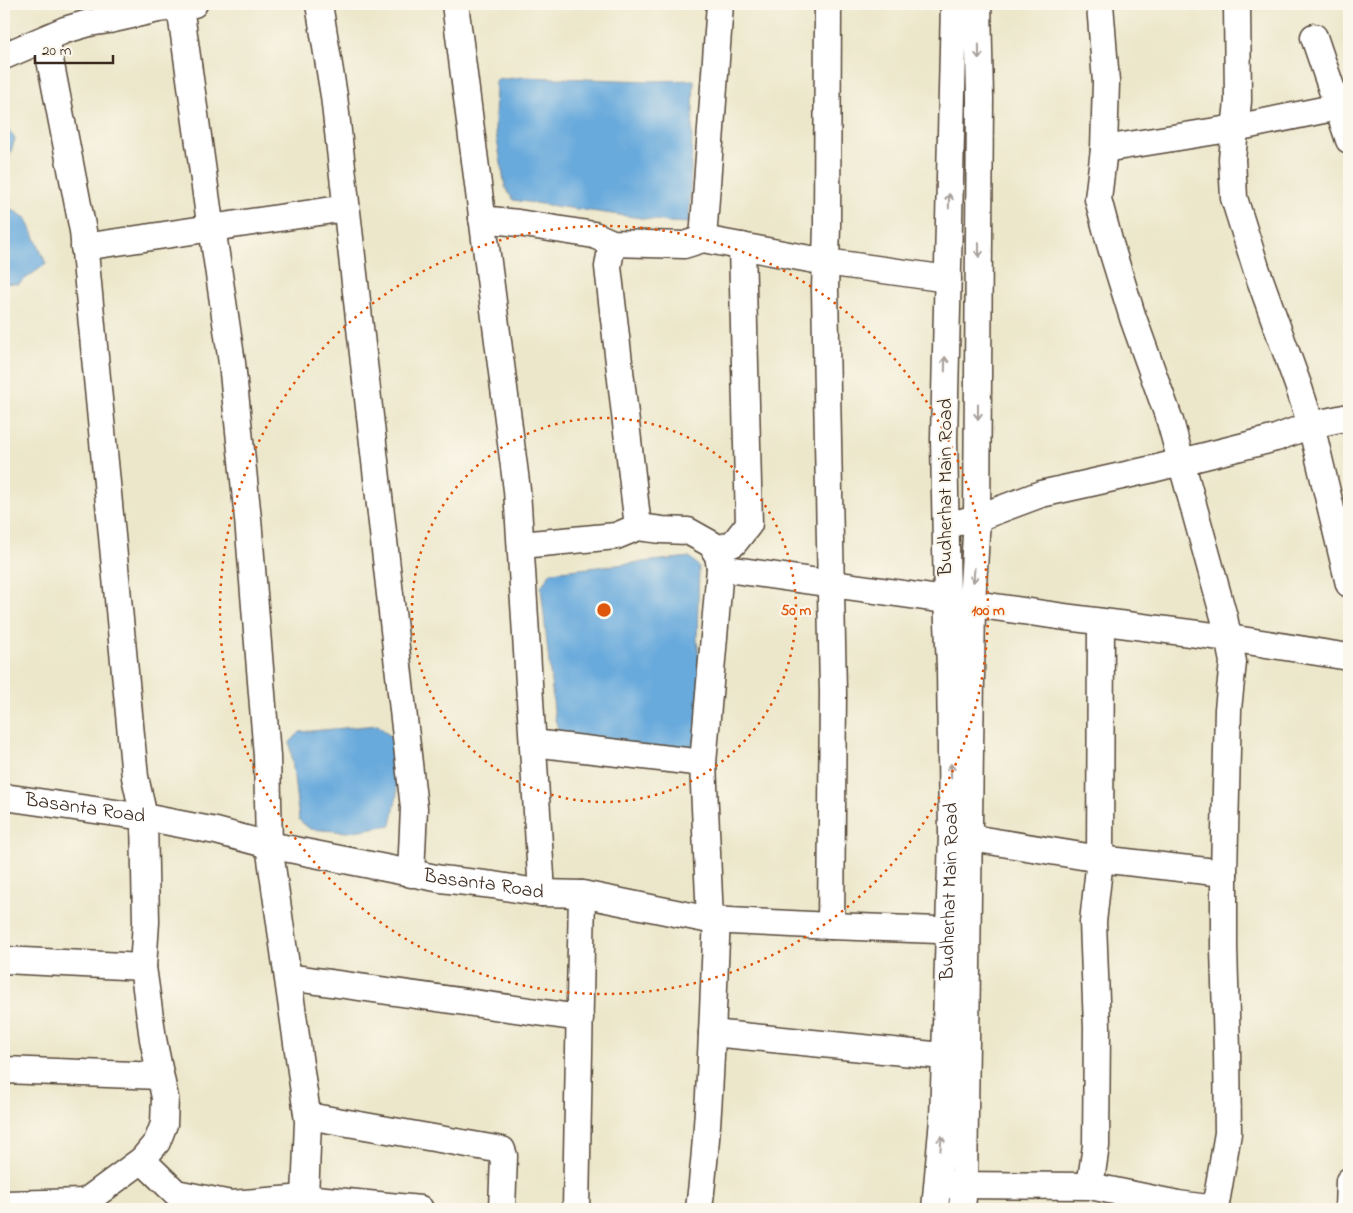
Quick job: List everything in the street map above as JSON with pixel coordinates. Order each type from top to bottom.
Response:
[{"type":"street","points":[[320,4],[334,96],[414,808],[411,874]]},
{"type":"street","points":[[455,4],[517,490],[542,893]]},
{"type":"street","points":[[703,239],[720,4]]},
{"type":"street","points":[[828,4],[825,290],[832,584],[831,926]]},
{"type":"street","name":"Budherhat Main Road","points":[[954,4],[944,439],[946,600],[961,836]]},
{"type":"street","name":"Budherhat Main Road","points":[[963,1197],[956,1057],[948,989],[958,930],[977,518],[980,108],[978,4]]},
{"type":"street","points":[[937,1197],[963,1197],[1090,1186],[1178,1204],[1215,1209],[1228,1133],[1224,873],[1228,708],[1233,662],[1224,617],[1170,421],[1133,318],[1098,199],[1104,149],[1106,82],[1100,4]]},
{"type":"street","points":[[1237,4],[1238,101],[1232,159],[1234,198],[1257,271],[1311,425],[1349,584]]},
{"type":"street","points":[[4,56],[65,30],[89,23],[109,12],[187,5],[198,145],[232,363],[248,519],[267,756],[269,845],[308,1116],[305,1198]]},
{"type":"street","points":[[1314,37],[1344,106],[1349,140]]},
{"type":"street","points":[[4,1204],[86,1206],[142,1160],[157,1142],[164,1124],[165,1098],[153,1039],[143,967],[146,922],[144,817],[135,776],[83,231],[46,39]]},
{"type":"street","points":[[1104,149],[1235,128],[1344,106]]},
{"type":"street","points":[[84,247],[346,208]]},
{"type":"street","points":[[482,219],[594,235],[612,243],[684,245],[703,239],[826,262],[948,279]]},
{"type":"street","points":[[612,243],[608,267],[638,527]]},
{"type":"street","points":[[718,559],[749,524],[742,246]]},
{"type":"street","points":[[946,526],[977,518],[1041,494],[1181,462],[1276,438],[1311,425],[1349,417]]},
{"type":"street","points":[[521,545],[616,536],[638,527],[688,531],[712,545],[718,559],[703,763],[714,920],[712,1033],[706,1146],[699,1209]]},
{"type":"street","points":[[718,559],[832,584],[1229,638],[1349,657]]},
{"type":"street","points":[[1090,1186],[1096,1146],[1097,1027],[1093,922],[1100,859],[1101,622]]},
{"type":"street","points":[[533,743],[703,763]]},
{"type":"street","name":"Basanta Road","points":[[4,797],[144,817],[411,874],[542,893],[582,894],[714,920],[958,930]]},
{"type":"street","points":[[961,836],[1100,859],[1224,873]]},
{"type":"street","points":[[576,1209],[582,894]]},
{"type":"street","points":[[4,960],[143,967]]},
{"type":"street","points":[[288,977],[580,1018]]},
{"type":"street","points":[[712,1033],[956,1057]]},
{"type":"street","name":"Budherhat Main Road","points":[[937,1197],[943,1119],[956,1057]]},
{"type":"street","points":[[4,1070],[160,1076]]},
{"type":"street","points":[[308,1116],[502,1150],[504,1156],[502,1209]]},
{"type":"street","points":[[142,1160],[176,1193],[231,1204],[305,1198],[420,1209]]},
{"type":"street","points":[[1348,1209],[1349,1181]]},
{"type":"water","points":[[524,77],[651,81],[694,80],[689,223],[669,222],[513,200],[505,187],[495,127],[496,80]]},
{"type":"water","points":[[4,123],[15,139],[4,171]]},
{"type":"water","points":[[4,204],[27,219],[46,264],[18,284],[4,283]]},
{"type":"water","points":[[690,557],[699,567],[697,638],[706,730],[691,756],[562,742],[555,719],[541,587],[551,572]]},
{"type":"water","points":[[378,725],[394,740],[397,795],[391,825],[348,832],[310,829],[299,820],[290,742],[300,732]]}]
